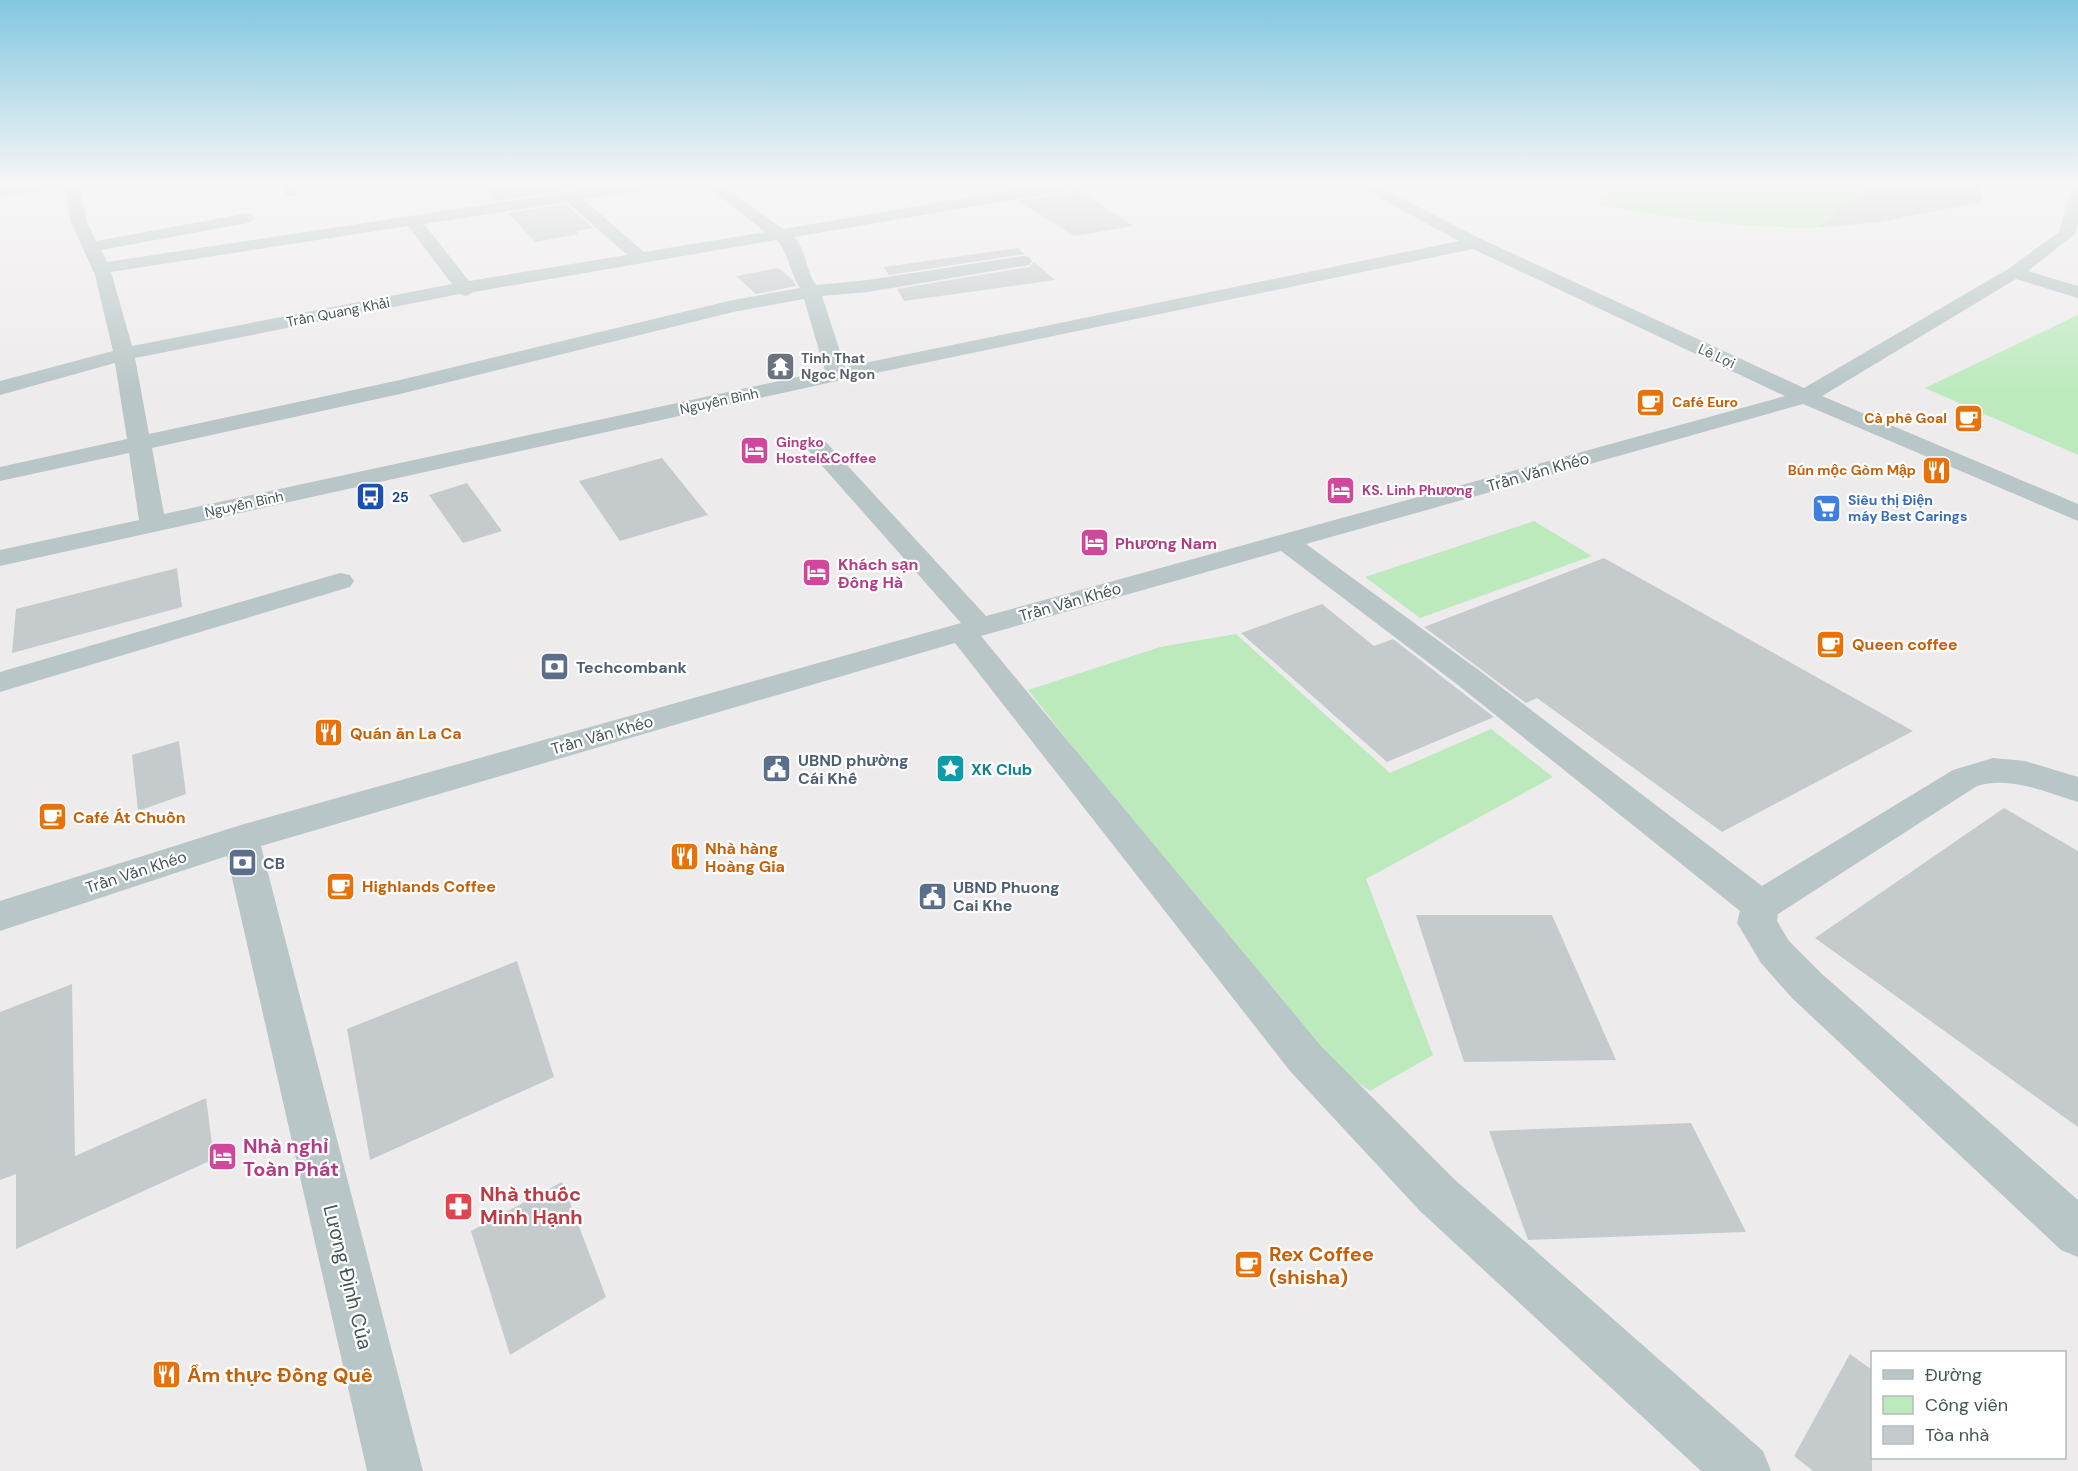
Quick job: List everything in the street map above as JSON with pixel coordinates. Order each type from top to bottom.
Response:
[{"type":"street","points":[[93,254],[100,268],[124,354],[151,514]]},
{"type":"street","points":[[100,268],[196,254]]},
{"type":"street","points":[[438,254],[466,290]]},
{"type":"street","points":[[636,254],[642,259]]},
{"type":"street","name":"Trần Quang Khải","points":[[0,388],[124,354],[410,297],[466,290],[671,254]]},
{"type":"street","points":[[794,254],[801,277],[812,291],[827,348],[837,375]]},
{"type":"street","name":"Nguyễn Bình","points":[[0,558],[151,514],[1424,254]]},
{"type":"street","name":"Lê Lợi","points":[[1498,254],[1805,397],[2078,513]]},
{"type":"street","name":"Trần Văn Khéo","points":[[0,916],[241,838],[971,629],[1805,397],[2044,254]]},
{"type":"street","points":[[0,474],[400,387],[733,306],[812,291],[868,286],[1023,261]]},
{"type":"street","points":[[2013,273],[2078,292]]},
{"type":"street","points":[[817,446],[971,629],[1305,1058],[1437,1195],[1743,1471]]},
{"type":"street","points":[[1286,542],[1469,678],[1761,906]]},
{"type":"street","points":[[0,682],[340,581]]},
{"type":"street","points":[[2078,790],[2025,773],[1993,770],[1965,778],[1761,906],[1757,923],[1775,952],[1807,986],[2078,1233]]},
{"type":"street","name":"Lương Định Của","points":[[241,838],[395,1471]]},
{"type":"green space","points":[[2078,315],[2078,455],[1925,388]]},
{"type":"green space","points":[[1534,521],[1592,556],[1420,618],[1365,577]]},
{"type":"green space","points":[[1236,634],[1390,773],[1491,729],[1553,777],[1366,879],[1433,1055],[1370,1091],[1313,1050],[1028,690],[1160,647]]},
{"type":"building","points":[[978,254],[1025,254],[889,275],[884,267]]},
{"type":"building","points":[[1034,262],[1055,280],[904,301],[897,289],[1029,267]]},
{"type":"building","points":[[778,268],[793,280],[796,286],[756,294],[736,276]]},
{"type":"building","points":[[662,458],[708,515],[620,541],[579,481]]},
{"type":"building","points":[[467,483],[502,531],[463,543],[429,495]]},
{"type":"building","points":[[1604,558],[1913,731],[1722,832],[1537,698],[1526,703],[1424,627]]},
{"type":"building","points":[[177,568],[182,607],[12,653],[16,609]]},
{"type":"building","points":[[1322,604],[1374,646],[1393,639],[1494,717],[1387,762],[1241,633]]},
{"type":"building","points":[[179,741],[186,794],[138,811],[132,755]]},
{"type":"building","points":[[2004,808],[2078,851],[2078,1127],[1815,938]]},
{"type":"building","points":[[1416,915],[1552,915],[1616,1060],[1464,1062]]},
{"type":"building","points":[[517,961],[554,1077],[370,1160],[347,1029]]},
{"type":"building","points":[[72,984],[75,1156],[206,1098],[214,1159],[16,1249],[16,1174],[0,1180],[0,1012]]},
{"type":"building","points":[[1691,1123],[1746,1232],[1528,1240],[1489,1131]]},
{"type":"building","points":[[562,1182],[606,1297],[510,1355],[471,1231]]},
{"type":"building","points":[[1850,1354],[1871,1369],[1872,1471],[1813,1471],[1794,1456]]},
{"type":"place","name":"Tinh That Ngoc Ngon","points":[[780,366]]},
{"type":"place","name":"Café Euro","points":[[1651,402]]},
{"type":"place","name":"Cà phê Goal","points":[[1968,418]]},
{"type":"place","name":"Gingko Hostel&Coffee","points":[[755,450]]},
{"type":"place","name":"Bún mộc Gòm Mập","points":[[1937,470]]},
{"type":"place","name":"KS. Linh Phương","points":[[1341,490]]},
{"type":"place","name":"25","points":[[371,497]]},
{"type":"place","name":"Siêu thị Điện máy Best Carings","points":[[1827,508]]},
{"type":"place","name":"Phương Nam","points":[[1094,543]]},
{"type":"place","name":"Khách sạn Đông Hà","points":[[817,573]]},
{"type":"place","name":"Queen coffee","points":[[1831,644]]},
{"type":"place","name":"Techcombank","points":[[555,667]]},
{"type":"place","name":"Quán ăn La Ca","points":[[329,733]]},
{"type":"place","name":"UBND phường Cái Khế","points":[[777,769]]},
{"type":"place","name":"XK Club","points":[[950,769]]},
{"type":"place","name":"Café Át Chuồn","points":[[52,817]]},
{"type":"place","name":"Nhà hàng Hoàng Gia","points":[[684,857]]},
{"type":"place","name":"CB","points":[[242,863]]},
{"type":"place","name":"Highlands Coffee","points":[[341,886]]},
{"type":"place","name":"UBND Phuong Cai Khe","points":[[932,896]]},
{"type":"place","name":"Nhà nghỉ Toàn Phát","points":[[222,1157]]},
{"type":"place","name":"Nhà thuốc Minh Hạnh","points":[[459,1206]]},
{"type":"place","name":"Rex Coffee (shisha)","points":[[1248,1265]]},
{"type":"place","name":"Ẩm thực Đồng Quê","points":[[166,1375]]}]
